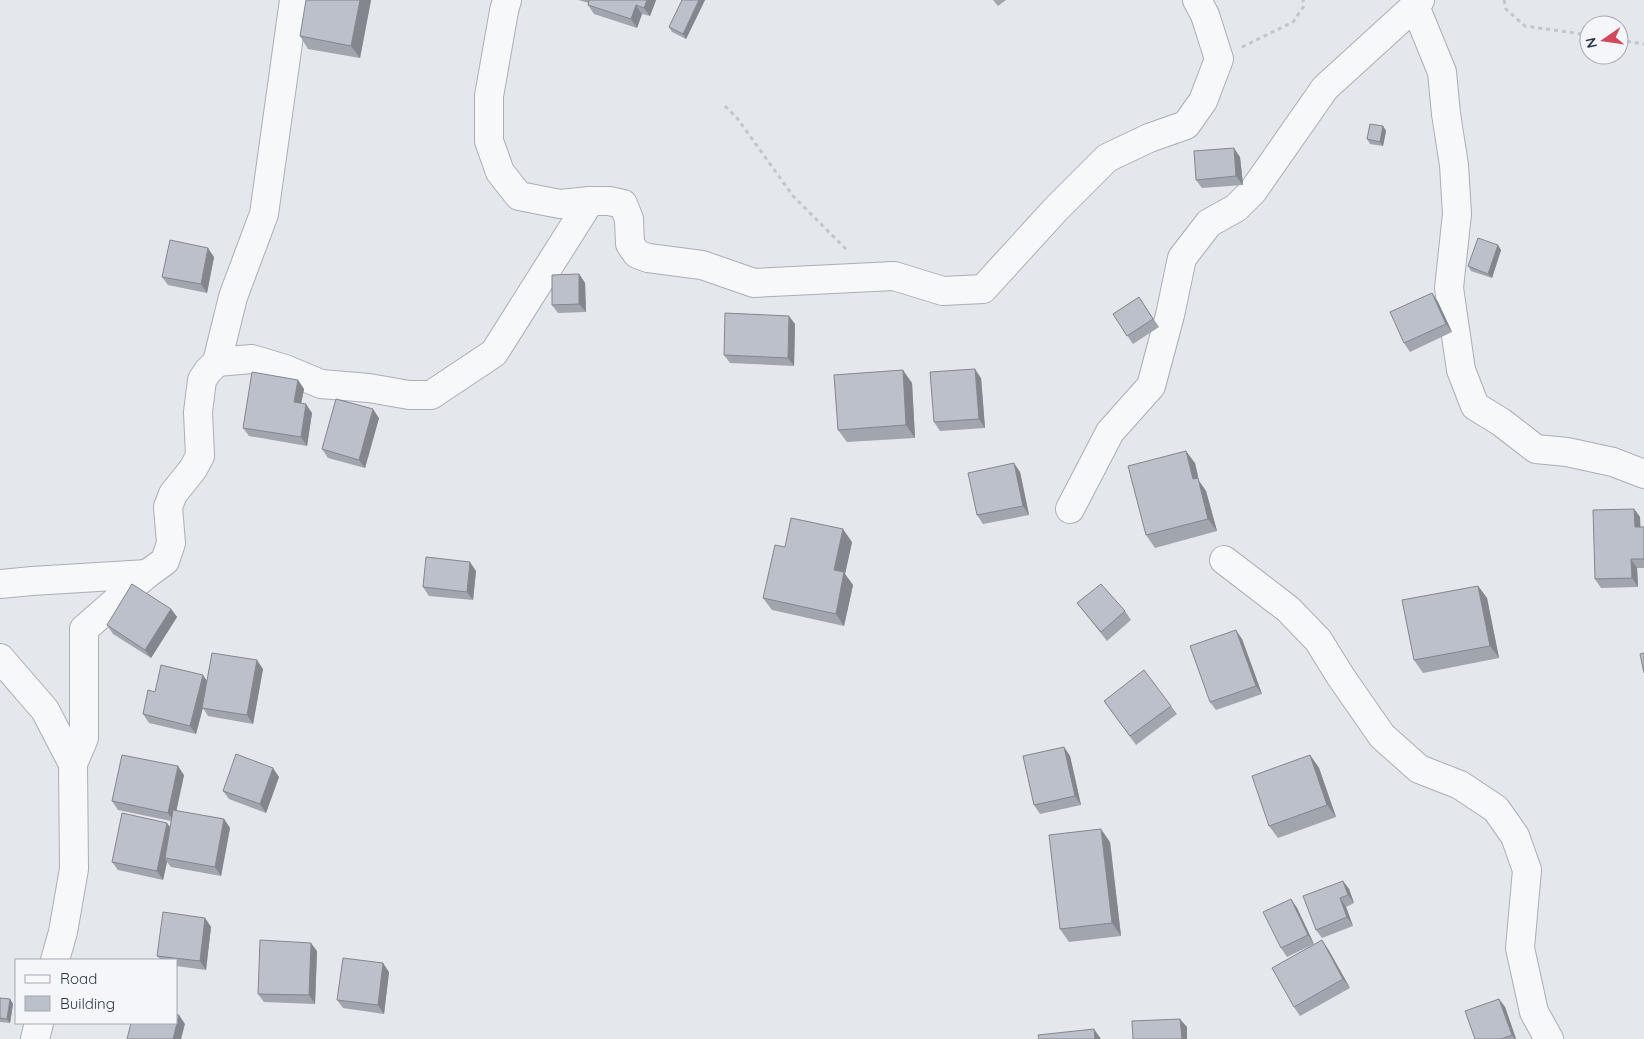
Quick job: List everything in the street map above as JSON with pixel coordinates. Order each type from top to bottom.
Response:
[{"type":"street","points":[[55,959],[63,932],[74,869],[73,764],[84,738],[84,629],[147,574],[166,561],[171,543],[168,508],[173,494],[193,469],[200,456],[198,412],[202,380],[217,362],[233,297],[264,214],[294,0]]},
{"type":"street","points":[[507,0],[489,96],[489,141],[500,172],[519,196],[560,204],[590,201],[609,201],[623,204],[629,219],[630,244],[637,254],[648,258],[702,265],[754,283],[894,276],[943,291],[983,289],[1056,209],[1108,158],[1149,138],[1186,125],[1203,101],[1219,59],[1205,15],[1197,0]]},
{"type":"street","points":[[1070,509],[1110,432],[1152,386],[1182,258],[1208,223],[1236,208],[1254,191],[1325,88],[1418,3],[1442,72],[1454,165],[1457,214],[1449,288],[1461,370],[1475,406],[1501,422],[1536,449],[1567,452],[1613,462],[1644,474]]},
{"type":"street","points":[[217,362],[252,359],[285,369],[321,384],[369,388],[409,395],[431,395],[494,353],[590,201]]},
{"type":"street","points":[[1224,560],[1288,609],[1318,640],[1341,678],[1382,736],[1419,770],[1460,785],[1496,808],[1515,836],[1527,870],[1520,948],[1534,1012],[1549,1039]]},
{"type":"street","points":[[0,584],[32,580],[147,574]]},
{"type":"street","points":[[0,658],[45,710],[73,764]]},
{"type":"street","points":[[35,1039],[39,1024]]},
{"type":"path","points":[[1219,59],[1293,22],[1304,6],[1303,0]]},
{"type":"path","points":[[1504,0],[1506,9],[1525,26],[1579,34]]},
{"type":"path","points":[[1629,42],[1644,44]]},
{"type":"path","points":[[725,106],[737,118],[793,196],[873,277]]},
{"type":"building","points":[[306,0],[360,0],[351,46],[300,36]]},
{"type":"building","points":[[589,0],[647,0],[644,8],[636,5],[631,19],[588,5]]},
{"type":"building","points":[[682,0],[699,0],[683,34],[669,27]]},
{"type":"building","points":[[1370,124],[1383,126],[1380,142],[1367,139]]},
{"type":"building","points":[[1234,148],[1236,176],[1196,180],[1194,151]]},
{"type":"building","points":[[1478,238],[1498,245],[1488,274],[1468,266]]},
{"type":"building","points":[[170,240],[208,248],[201,284],[162,277]]},
{"type":"building","points":[[579,274],[579,304],[552,305],[552,275]]},
{"type":"building","points":[[1432,293],[1446,324],[1404,343],[1390,312]]},
{"type":"building","points":[[1139,297],[1153,319],[1127,336],[1113,314]]},
{"type":"building","points":[[725,313],[789,316],[788,358],[724,355]]},
{"type":"building","points":[[975,369],[979,419],[934,422],[930,372]]},
{"type":"building","points":[[903,370],[906,425],[838,430],[834,375]]},
{"type":"building","points":[[252,372],[298,380],[294,402],[306,404],[301,437],[243,428]]},
{"type":"building","points":[[336,399],[373,409],[359,460],[322,449]]},
{"type":"building","points":[[1186,451],[1193,479],[1198,478],[1208,519],[1146,535],[1128,466]]},
{"type":"building","points":[[1014,463],[1023,506],[977,515],[968,473]]},
{"type":"building","points":[[1634,509],[1635,527],[1644,527],[1644,559],[1631,559],[1632,578],[1595,579],[1593,510]]},
{"type":"building","points":[[791,518],[843,529],[834,570],[844,572],[836,614],[763,598],[775,545],[785,547]]},
{"type":"building","points":[[426,557],[470,562],[467,592],[423,587]]},
{"type":"building","points":[[132,584],[171,609],[145,650],[107,625]]},
{"type":"building","points":[[1101,584],[1125,611],[1101,632],[1077,603]]},
{"type":"building","points":[[1478,586],[1490,646],[1414,660],[1402,600]]},
{"type":"building","points":[[1236,630],[1256,686],[1210,702],[1190,646]]},
{"type":"building","points":[[212,653],[257,660],[247,715],[202,708]]},
{"type":"building","points":[[1644,653],[1644,673],[1640,654]]},
{"type":"building","points":[[161,665],[203,675],[190,726],[143,714],[148,690],[155,692]]},
{"type":"building","points":[[1144,670],[1171,706],[1130,736],[1104,701]]},
{"type":"building","points":[[1064,747],[1075,796],[1034,805],[1023,756]]},
{"type":"building","points":[[236,754],[273,768],[260,804],[223,791]]},
{"type":"building","points":[[122,755],[178,766],[168,813],[112,801]]},
{"type":"building","points":[[1310,755],[1327,805],[1269,826],[1252,776]]},
{"type":"building","points":[[173,810],[224,819],[215,867],[165,858]]},
{"type":"building","points":[[122,813],[167,823],[157,871],[112,862]]},
{"type":"building","points":[[1101,829],[1112,923],[1060,929],[1049,835]]},
{"type":"building","points":[[1343,881],[1348,895],[1340,898],[1347,917],[1316,930],[1303,896]]},
{"type":"building","points":[[1291,899],[1308,935],[1281,948],[1263,912]]},
{"type":"building","points":[[163,912],[205,918],[200,961],[157,956]]},
{"type":"building","points":[[260,940],[311,943],[309,995],[258,994]]},
{"type":"building","points":[[1322,940],[1343,979],[1294,1007],[1272,968]]},
{"type":"building","points":[[343,958],[383,963],[378,1005],[337,1000]]},
{"type":"building","points":[[0,998],[10,999],[7,1019],[0,1018]]},
{"type":"building","points":[[1499,999],[1512,1035],[1501,1039],[1475,1039],[1465,1011]]},
{"type":"building","points":[[1180,1019],[1182,1039],[1133,1039],[1132,1021]]},
{"type":"building","points":[[131,1024],[177,1024],[173,1039],[127,1039]]},
{"type":"building","points":[[1094,1029],[1095,1039],[1039,1039],[1038,1035]]}]
